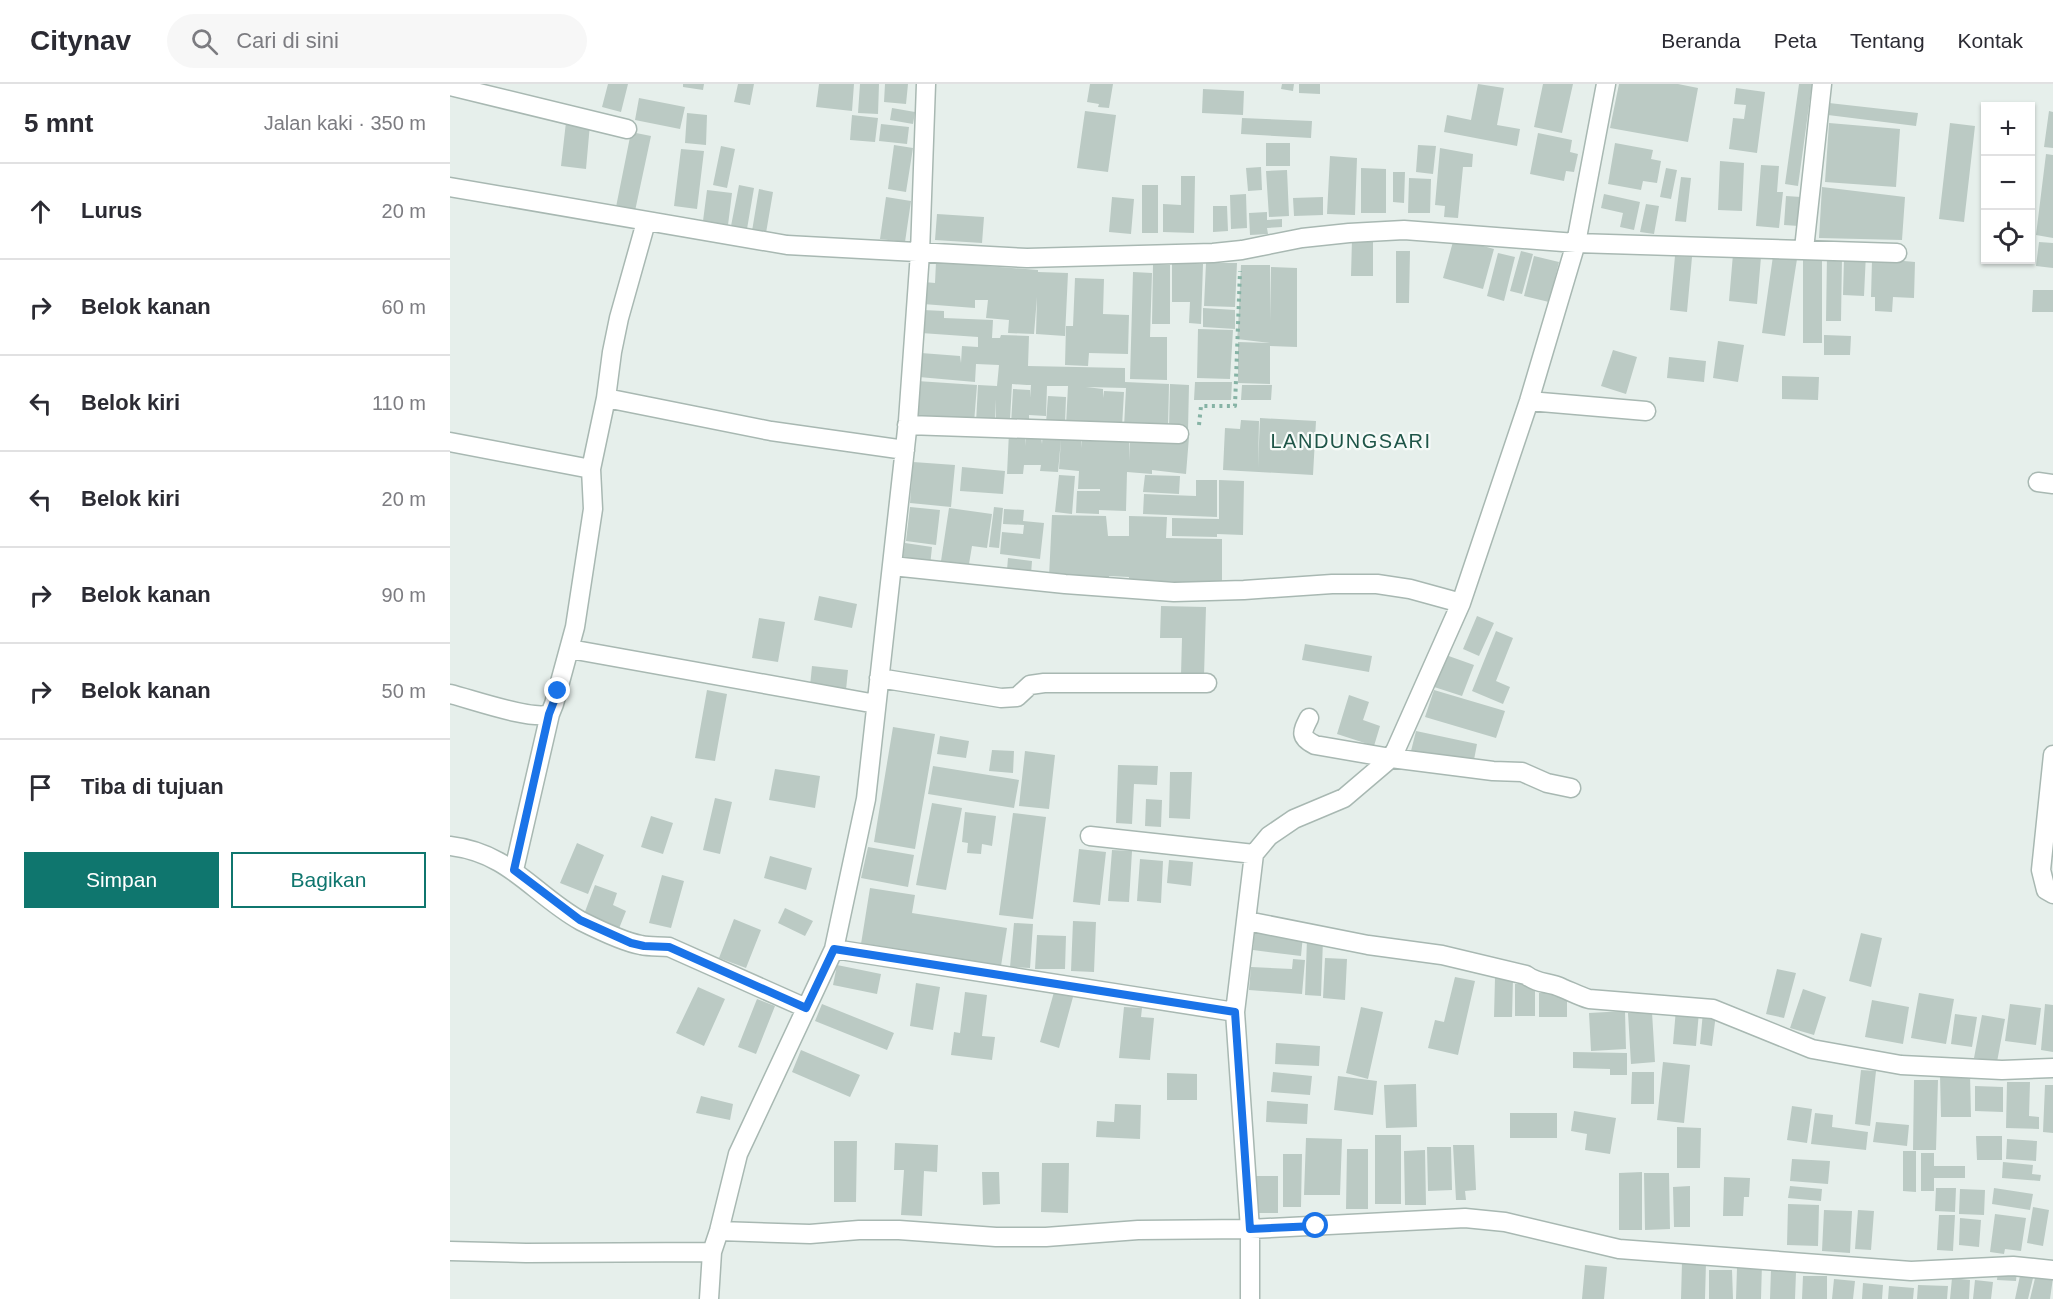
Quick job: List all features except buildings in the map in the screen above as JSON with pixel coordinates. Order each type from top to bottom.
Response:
[{"type":"street","points":[[709,1299],[712,1251],[719,1232],[738,1154],[834,949],[866,799],[905,450],[920,253],[926,84]]},
{"type":"street","points":[[1250,1299],[1250,1229],[1235,1012],[1254,854],[1269,836],[1294,819],[1344,798],[1391,758],[1461,603],[1529,401],[1576,243],[1606,84]]},
{"type":"street","points":[[1804,249],[1822,84]]},
{"type":"street","points":[[450,86],[627,129]]},
{"type":"street","points":[[450,187],[787,245],[1027,258],[1242,250],[1314,237],[1404,230],[1576,243],[1897,253]]},
{"type":"street","points":[[514,870],[549,714],[570,650],[593,509],[591,469],[606,398],[619,318],[646,222]]},
{"type":"street","points":[[606,398],[771,431],[905,450]]},
{"type":"street","points":[[1529,401],[1646,411]]},
{"type":"street","points":[[907,425],[1179,434]]},
{"type":"street","points":[[450,442],[591,469]]},
{"type":"street","points":[[892,566],[1053,583],[1174,592],[1377,584],[1410,589],[1461,603]]},
{"type":"street","points":[[570,650],[876,704]]},
{"type":"street","points":[[879,678],[1001,698],[1017,697],[1030,685],[1044,683],[1207,683]]},
{"type":"street","points":[[450,694],[529,715],[543,717],[549,714]]},
{"type":"street","points":[[1309,718],[1303,729],[1303,736],[1315,745],[1391,758],[1493,771],[1521,772],[1547,783],[1571,788]]},
{"type":"street","points":[[2053,755],[2041,870],[2046,890],[2053,894]]},
{"type":"street","points":[[1090,836],[1254,854]]},
{"type":"street","points":[[450,846],[463,847],[497,859],[580,920],[631,943],[669,947],[806,1008]]},
{"type":"street","points":[[1247,921],[1368,945],[1442,955],[1526,975],[1535,982],[1561,987],[1589,999],[1713,1009],[1812,1049],[1851,1057],[1901,1065],[2002,1071],[2053,1068]]},
{"type":"street","points":[[834,949],[1235,1012]]},
{"type":"street","points":[[719,1232],[810,1234],[899,1230],[996,1237],[1046,1237],[1138,1230],[1250,1229],[1465,1218],[1505,1222],[1619,1250],[1911,1271],[2013,1266],[2053,1270]]},
{"type":"street","points":[[450,1251],[526,1253],[712,1251]]},
{"type":"path","points":[[1179,434],[1198,434],[1202,406],[1235,406],[1236,340],[1242,250]]},
{"type":"district","name":"LANDUNGSARI","points":[[1351,441]]},
{"type":"route","points":[[558,691],[549,714],[514,870],[580,920],[631,943],[669,947],[806,1008],[834,949],[1235,1012],[1250,1229],[1316,1226]]}]
